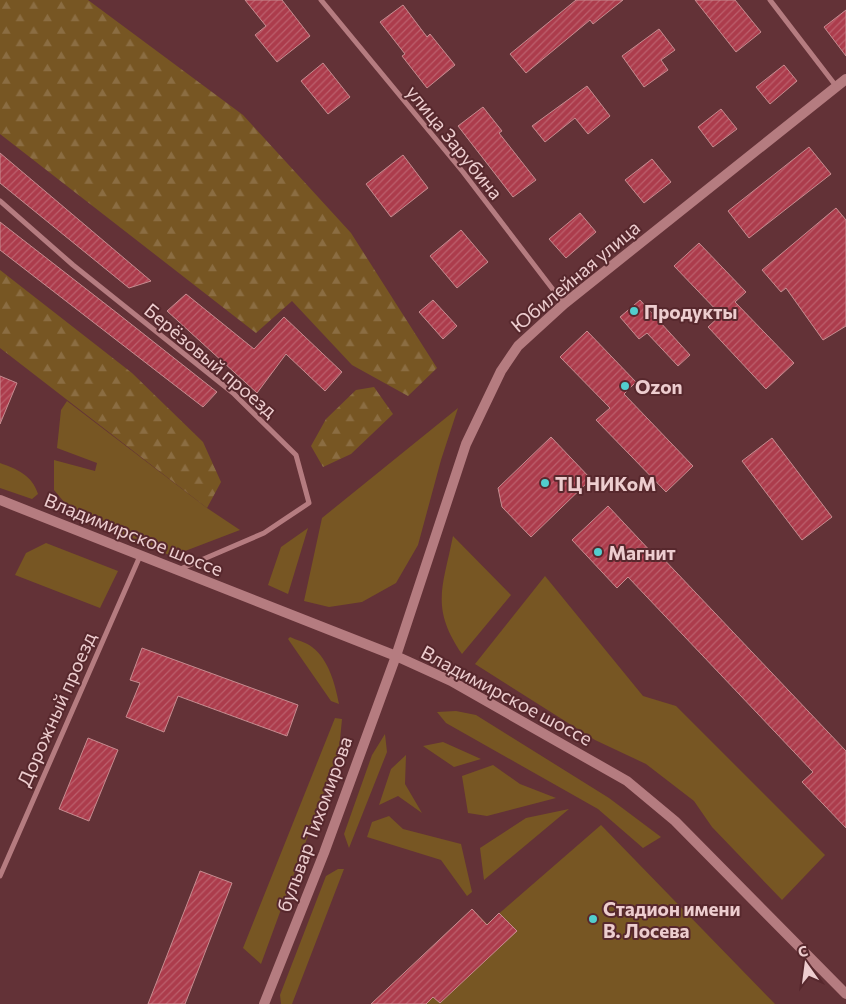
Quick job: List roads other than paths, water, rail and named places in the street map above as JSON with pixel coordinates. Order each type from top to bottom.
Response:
[{"type":"main road","name":"Юбилейная улица","points":[[396,656],[466,444],[487,396],[518,346],[564,304],[846,79]]},
{"type":"main road","name":"Владимирское шоссе","points":[[0,500],[396,656],[451,680],[627,781],[675,821],[846,994]]},
{"type":"main road","name":"бульвар Тихомирова","points":[[264,1004],[324,853],[396,656]]},
{"type":"street","name":"улица Зарубина","points":[[320,0],[463,172],[564,304]]},
{"type":"street","points":[[770,0],[836,86]]},
{"type":"street","name":"Берёзовый проезд","points":[[0,201],[73,265],[233,393],[296,455],[308,503],[264,533],[178,570]]},
{"type":"street","name":"Дорожный проезд","points":[[0,876],[140,555]]},
{"type":"place","name":"Продукты","points":[[634,311]]},
{"type":"place","name":"Ozon","points":[[625,386]]},
{"type":"place","name":"ТЦ НИКоМ","points":[[545,483]]},
{"type":"place","name":"Магнит","points":[[598,552]]},
{"type":"place","name":"Стадион имени В. Лосева","points":[[593,919]]}]
